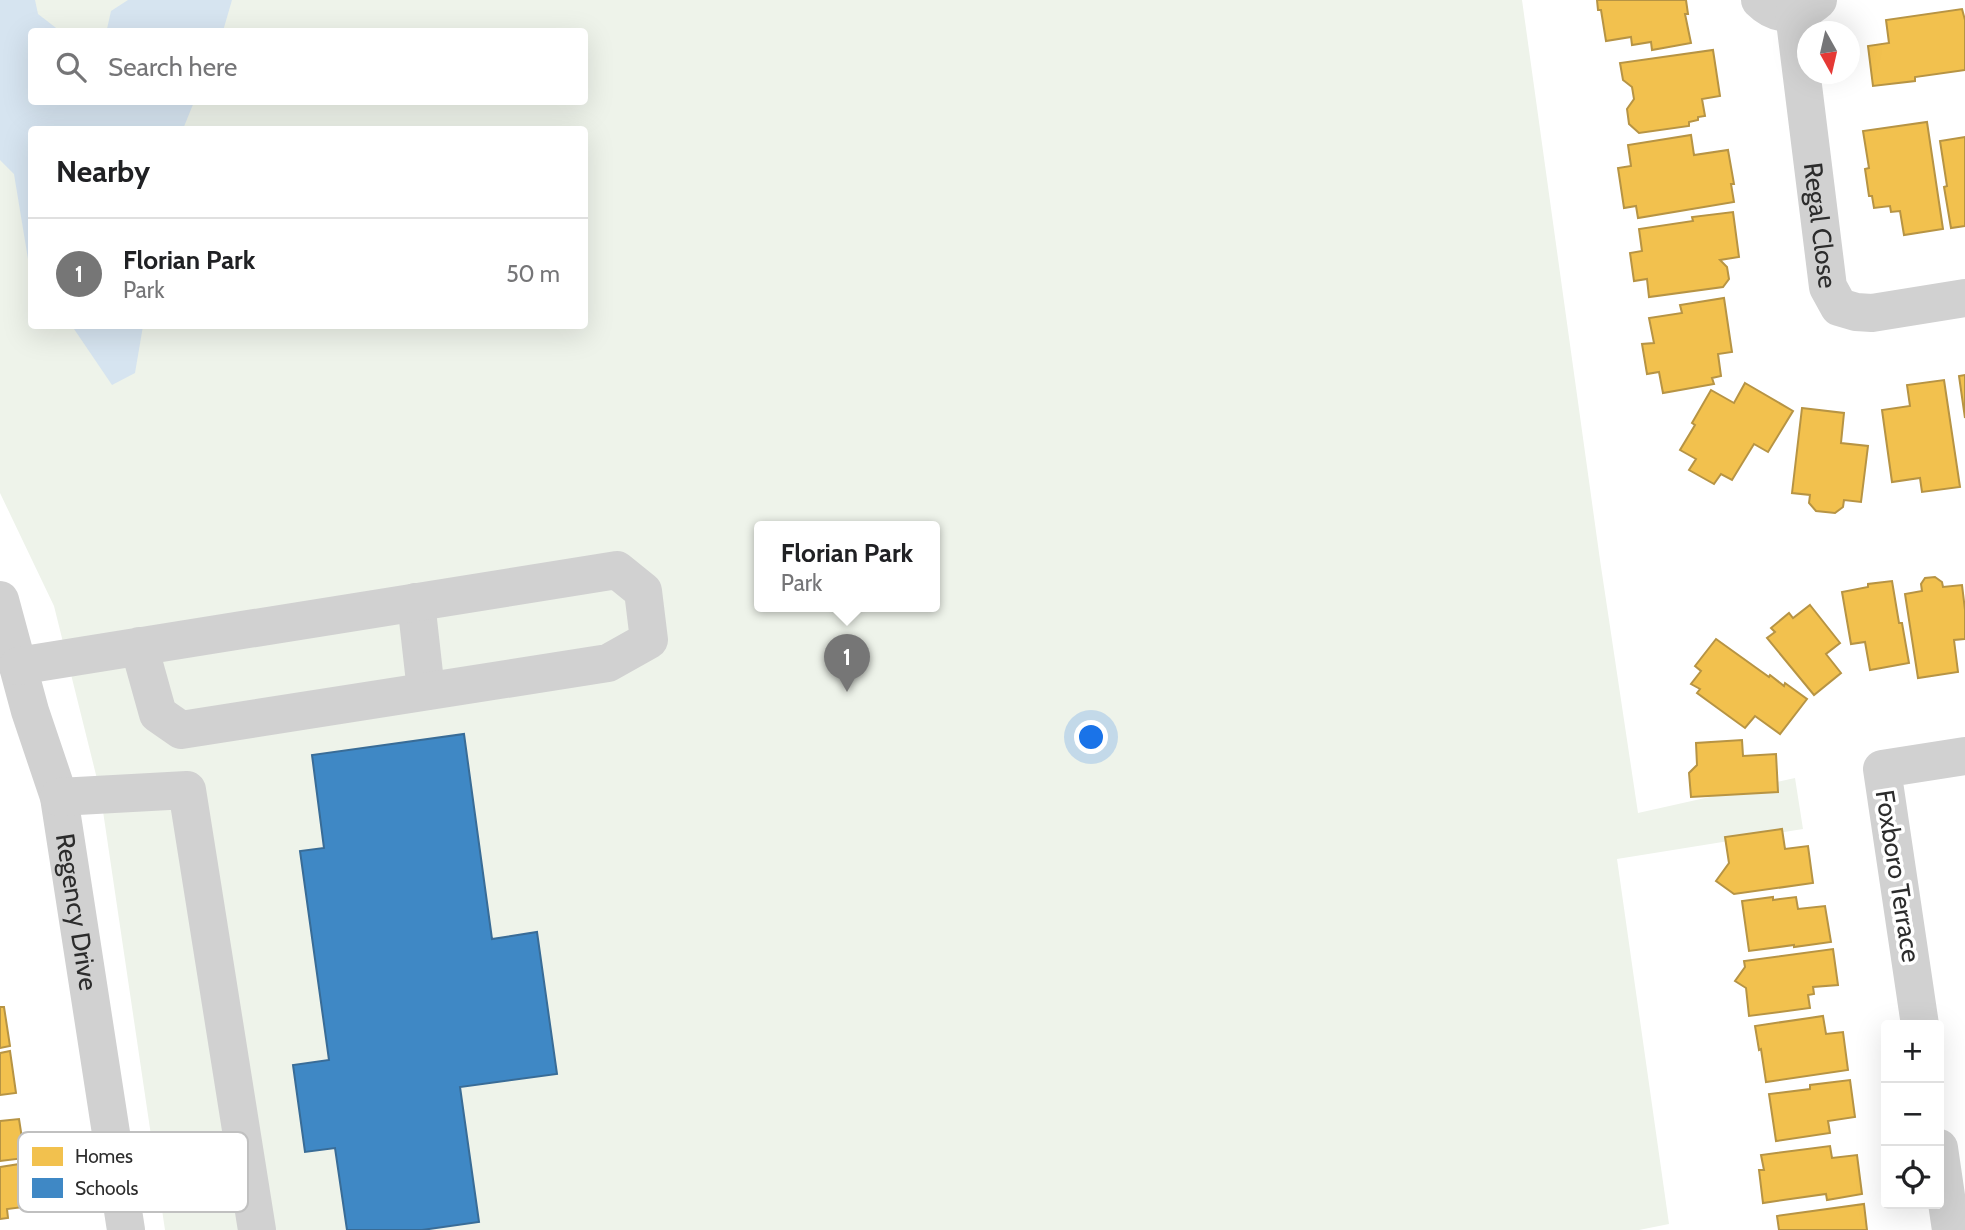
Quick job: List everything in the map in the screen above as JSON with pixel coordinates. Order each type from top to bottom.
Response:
[{"type":"street","name":"Regal Close","points":[[1791,4],[1828,287],[1839,307],[1872,313],[1965,298]]},
{"type":"street","points":[[18,666],[139,646],[617,570],[643,591],[649,640],[608,663],[181,730],[158,714],[139,646]]},
{"type":"street","name":"Regency Drive","points":[[0,600],[59,797],[111,1132]]},
{"type":"street","points":[[416,602],[426,691]]},
{"type":"street","name":"Foxboro Terrace","points":[[1919,1020],[1882,769],[1965,756]]},
{"type":"street","points":[[59,797],[187,790],[241,1132]]},
{"type":"street","points":[[248,1173],[257,1230]]},
{"type":"street","points":[[1944,1182],[1951,1230]]},
{"type":"street","name":"Regency Drive","points":[[123,1212],[126,1230]]},
{"type":"shaded area","points":[[0,0],[1522,0],[1638,813],[1795,778],[1803,829],[1617,859],[1669,1224],[1639,1230],[165,1230],[162,1212],[248,1212],[248,1132],[150,1132],[100,791],[54,606],[0,493]]},
{"type":"shaded area","points":[[0,0],[35,0],[38,14],[56,28],[28,28],[28,105],[193,105],[184,126],[28,126],[28,259],[14,174],[0,160]]},
{"type":"shaded area","points":[[128,0],[232,0],[224,28],[107,28],[111,11]]},
{"type":"shaded area","points":[[74,329],[142,329],[135,373],[112,385]]},
{"type":"building: Homes","points":[[1597,0],[1686,0],[1688,14],[1685,14],[1691,43],[1652,50],[1651,42],[1632,45],[1631,37],[1606,41]]},
{"type":"building: Homes","points":[[1962,9],[1965,20],[1965,70],[1915,77],[1915,81],[1873,86],[1868,46],[1889,43],[1886,20]]},
{"type":"building: Homes","points":[[1713,50],[1720,96],[1702,99],[1705,116],[1689,122],[1689,126],[1639,133],[1629,124],[1627,109],[1634,99],[1632,87],[1623,80],[1620,63]]},
{"type":"building: Homes","points":[[1927,122],[1943,229],[1904,235],[1900,211],[1891,212],[1890,206],[1874,208],[1872,196],[1869,196],[1865,169],[1869,168],[1863,131]]},
{"type":"building: Homes","points":[[1691,135],[1694,155],[1728,150],[1734,202],[1638,218],[1636,206],[1624,208],[1618,168],[1631,166],[1628,145]]},
{"type":"building: Homes","points":[[1965,137],[1965,226],[1951,228],[1940,141]]},
{"type":"building: Homes","points":[[1733,212],[1739,257],[1720,260],[1727,267],[1729,279],[1723,287],[1649,297],[1647,279],[1634,281],[1630,253],[1642,251],[1639,229],[1693,221],[1692,217]]},
{"type":"building: Homes","points":[[1724,298],[1732,352],[1718,354],[1721,376],[1712,378],[1714,384],[1663,393],[1659,372],[1647,374],[1642,344],[1654,343],[1649,318],[1682,313],[1680,305]]},
{"type":"building: Homes","points":[[1965,375],[1965,418],[1959,376]]},
{"type":"building: Homes","points":[[1944,380],[1960,487],[1922,492],[1920,478],[1892,482],[1882,410],[1910,406],[1907,385]]},
{"type":"building: Homes","points":[[1745,383],[1793,411],[1768,452],[1754,444],[1732,480],[1721,474],[1714,484],[1689,470],[1696,459],[1680,450],[1711,390],[1734,403]]},
{"type":"building: Homes","points":[[1802,408],[1844,413],[1841,443],[1868,446],[1861,502],[1844,500],[1843,507],[1835,513],[1816,511],[1809,503],[1810,495],[1792,493]]},
{"type":"building: Homes","points":[[1935,577],[1942,582],[1943,587],[1962,585],[1965,639],[1954,640],[1958,672],[1918,678],[1905,594],[1922,591],[1921,584],[1925,578]]},
{"type":"building: Homes","points":[[1892,581],[1909,663],[1870,670],[1865,642],[1851,644],[1842,592],[1868,587],[1868,584]]},
{"type":"building: Homes","points":[[1810,605],[1840,643],[1826,654],[1841,673],[1814,695],[1767,638],[1775,632],[1771,628],[1789,613],[1793,618]]},
{"type":"building: Homes","points":[[1716,639],[1769,677],[1770,675],[1784,686],[1785,683],[1807,699],[1780,734],[1755,716],[1745,728],[1697,693],[1700,689],[1691,684],[1701,671],[1695,666]]},
{"type":"building: Homes","points":[[1742,740],[1743,756],[1776,754],[1778,792],[1691,797],[1689,773],[1697,765],[1696,743]]},
{"type":"building: Homes","points":[[1782,829],[1785,849],[1808,846],[1813,883],[1734,894],[1716,881],[1729,863],[1725,837]]},
{"type":"building: Homes","points":[[1773,897],[1773,900],[1796,897],[1798,909],[1825,906],[1831,942],[1749,951],[1742,901]]},
{"type":"building: Homes","points":[[1833,949],[1838,985],[1813,987],[1814,994],[1808,995],[1810,1008],[1749,1016],[1746,988],[1735,981],[1745,967],[1744,961]]},
{"type":"building: Homes","points":[[0,1007],[4,1007],[10,1046],[0,1048]]},
{"type":"building: Homes","points":[[1823,1016],[1826,1034],[1843,1032],[1848,1070],[1766,1082],[1755,1026]]},
{"type":"building: Homes","points":[[10,1051],[16,1093],[0,1095],[0,1053]]},
{"type":"building: Homes","points":[[1850,1080],[1855,1117],[1828,1121],[1830,1133],[1776,1141],[1769,1094]]},
{"type":"building: Homes","points":[[19,1119],[21,1132],[18,1132],[18,1159],[0,1161],[0,1121]]},
{"type":"building: Homes","points":[[1830,1146],[1832,1158],[1857,1155],[1862,1194],[1827,1200],[1826,1194],[1763,1203],[1759,1170],[1764,1170],[1761,1155]]},
{"type":"building: Homes","points":[[18,1164],[18,1208],[7,1209],[8,1218],[0,1219],[0,1167]]},
{"type":"building: Homes","points":[[1864,1204],[1867,1230],[1779,1230],[1777,1216]]},
{"type":"building: Schools","points":[[464,734],[492,939],[537,932],[557,1074],[460,1087],[479,1222],[422,1230],[347,1230],[335,1148],[305,1152],[293,1065],[329,1060],[300,851],[324,848],[312,755]]},
{"type":"place","name":"Florian Park","points":[[847,692]]}]
